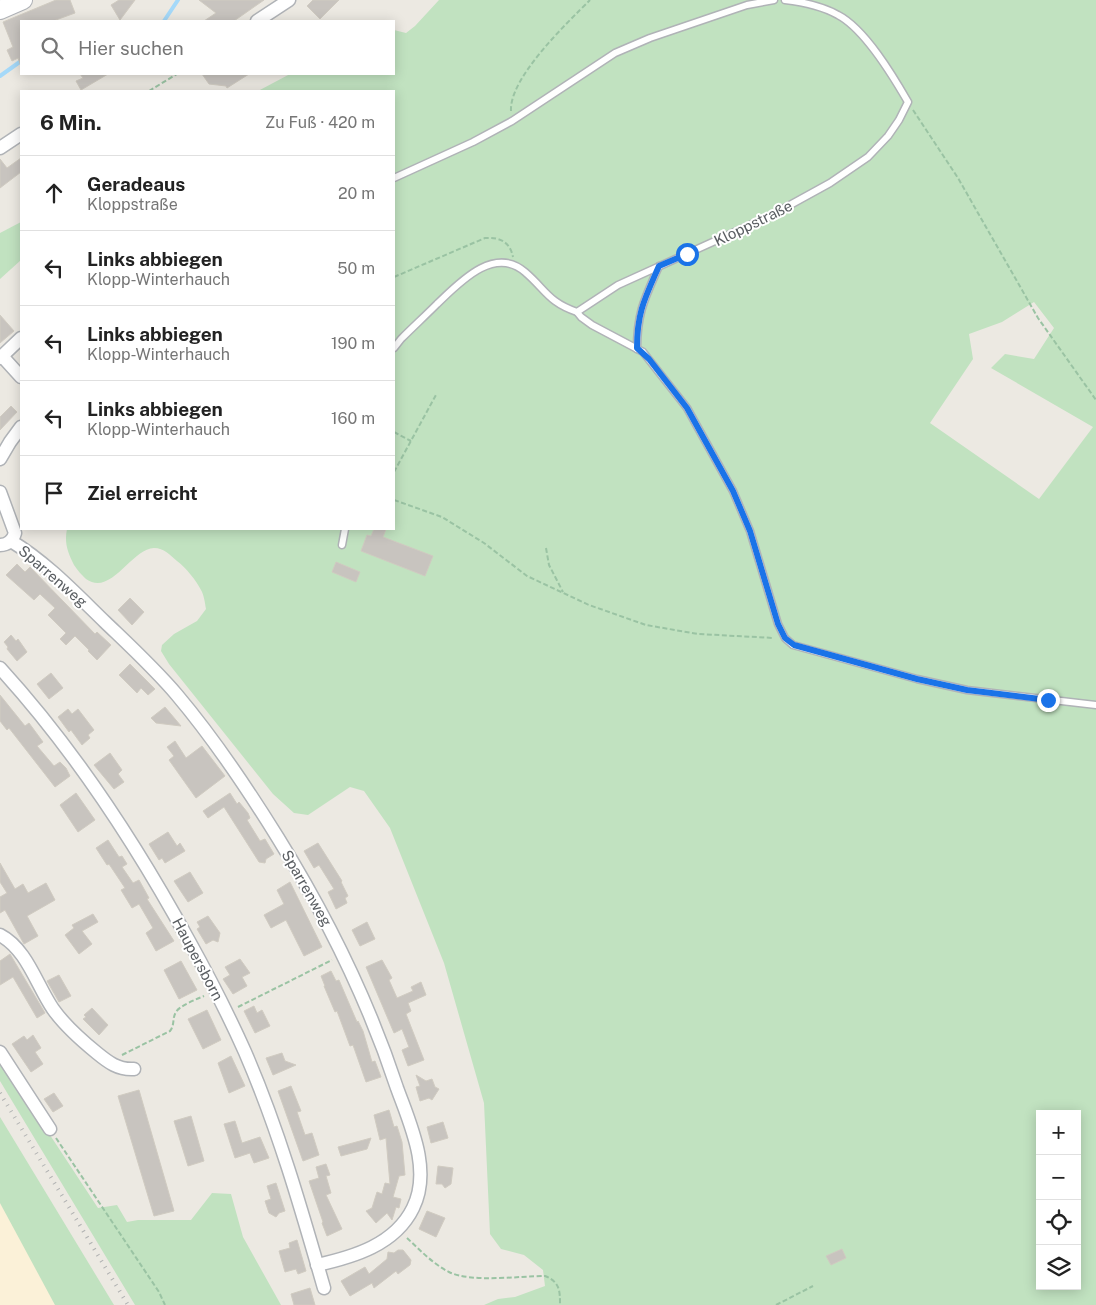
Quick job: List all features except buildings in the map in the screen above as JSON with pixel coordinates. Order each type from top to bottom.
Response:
[{"type":"street","points":[[0,10],[23,0]]},
{"type":"street","points":[[259,20],[289,0]]},
{"type":"street","points":[[0,148],[20,135]]},
{"type":"street","points":[[20,339],[1,357],[20,376]]},
{"type":"street","points":[[1,456],[20,428]]},
{"type":"street","points":[[0,492],[15,532],[6,543]]},
{"type":"street","name":"Sparrenweg","points":[[6,543],[42,563],[153,669],[224,754],[255,800],[324,916],[364,999],[390,1064],[418,1154],[419,1190],[413,1208],[398,1230],[372,1248],[317,1265]]},
{"type":"street","name":"Haupersborn","points":[[0,668],[47,724],[123,830],[167,900],[227,1012],[245,1052],[286,1160],[324,1288]]},
{"type":"street","points":[[0,935],[13,945],[21,955],[44,995],[62,1021],[85,1044],[108,1062],[119,1068],[134,1069]]},
{"type":"street","points":[[0,1052],[50,1129]]},
{"type":"lane","points":[[395,178],[474,142],[512,121],[614,53],[650,38],[747,5],[774,0]]},
{"type":"lane","points":[[785,0],[799,1],[838,15],[858,30],[897,83],[908,102]]},
{"type":"lane","name":"Kloppstraße","points":[[577,312],[618,285],[770,216],[830,183],[868,157],[888,136],[908,102]]},
{"type":"lane","points":[[395,347],[448,293],[473,272],[494,264],[512,264],[525,272],[554,302],[577,312],[592,325],[637,348],[649,359],[687,408],[733,491],[750,531],[778,624],[785,638],[794,645],[917,679],[958,688],[1096,705]]},
{"type":"lane","points":[[637,348],[637,326],[640,312],[659,266]]},
{"type":"lane","points":[[342,545],[345,530]]},
{"type":"path","points":[[512,121],[511,108],[519,84],[544,48],[590,0]]},
{"type":"path","points":[[151,90],[175,75]]},
{"type":"path","points":[[908,102],[958,178],[1038,318],[1096,400]]},
{"type":"path","points":[[395,277],[485,238],[492,237],[504,241],[509,246],[512,254],[512,264]]},
{"type":"path","points":[[395,470],[437,394]]},
{"type":"path","points":[[395,433],[411,441]]},
{"type":"path","points":[[395,500],[442,516],[484,543],[527,576],[589,605],[646,625],[698,634],[785,638]]},
{"type":"path","points":[[546,548],[549,565],[563,593]]},
{"type":"path","points":[[227,1012],[343,955]]},
{"type":"path","points":[[108,1062],[170,1031],[178,1009],[215,990]]},
{"type":"path","points":[[50,1129],[165,1305]]},
{"type":"path","points":[[398,1230],[434,1262],[457,1275],[487,1277],[546,1276],[552,1278],[560,1289],[560,1305]]},
{"type":"path","points":[[776,1305],[813,1286]]},
{"type":"shaded area","points":[[0,1203],[29,1254],[55,1305],[0,1305]]},
{"type":"green space","points":[[439,0],[1096,0],[1096,1305],[484,1305],[498,1299],[515,1297],[545,1286],[543,1270],[524,1255],[501,1249],[490,1234],[484,1103],[444,963],[390,828],[364,791],[350,787],[308,815],[294,813],[273,794],[169,664],[161,651],[162,645],[174,634],[197,621],[206,609],[203,594],[196,582],[184,567],[169,554],[158,548],[146,550],[121,571],[104,582],[95,583],[86,579],[74,565],[67,548],[67,530],[395,530],[395,90],[260,90],[288,75],[395,75],[395,30],[406,33]],"holes":[[[1034,302],[1054,328],[1034,359],[1005,354],[991,368],[1093,427],[1039,499],[930,423],[973,359],[969,334],[1002,322]]]},
{"type":"green space","points":[[20,223],[20,261],[0,279],[0,233]]},
{"type":"green space","points":[[0,1059],[98,1208],[117,1205],[127,1222],[138,1220],[191,1220],[212,1193],[231,1194],[243,1237],[281,1305],[135,1305],[0,1081]]},
{"type":"green space","points":[[0,1117],[114,1305],[55,1305],[0,1203]]},
{"type":"waterway","points":[[165,20],[178,0]]},
{"type":"waterway","points":[[0,76],[20,62]]},
{"type":"railway","points":[[0,1093],[128,1305]]},
{"type":"route","points":[[687,254],[659,266],[640,312],[637,326],[637,348],[649,359],[687,408],[733,491],[750,531],[778,624],[785,638],[794,645],[917,679],[967,690],[1048,700]]}]
